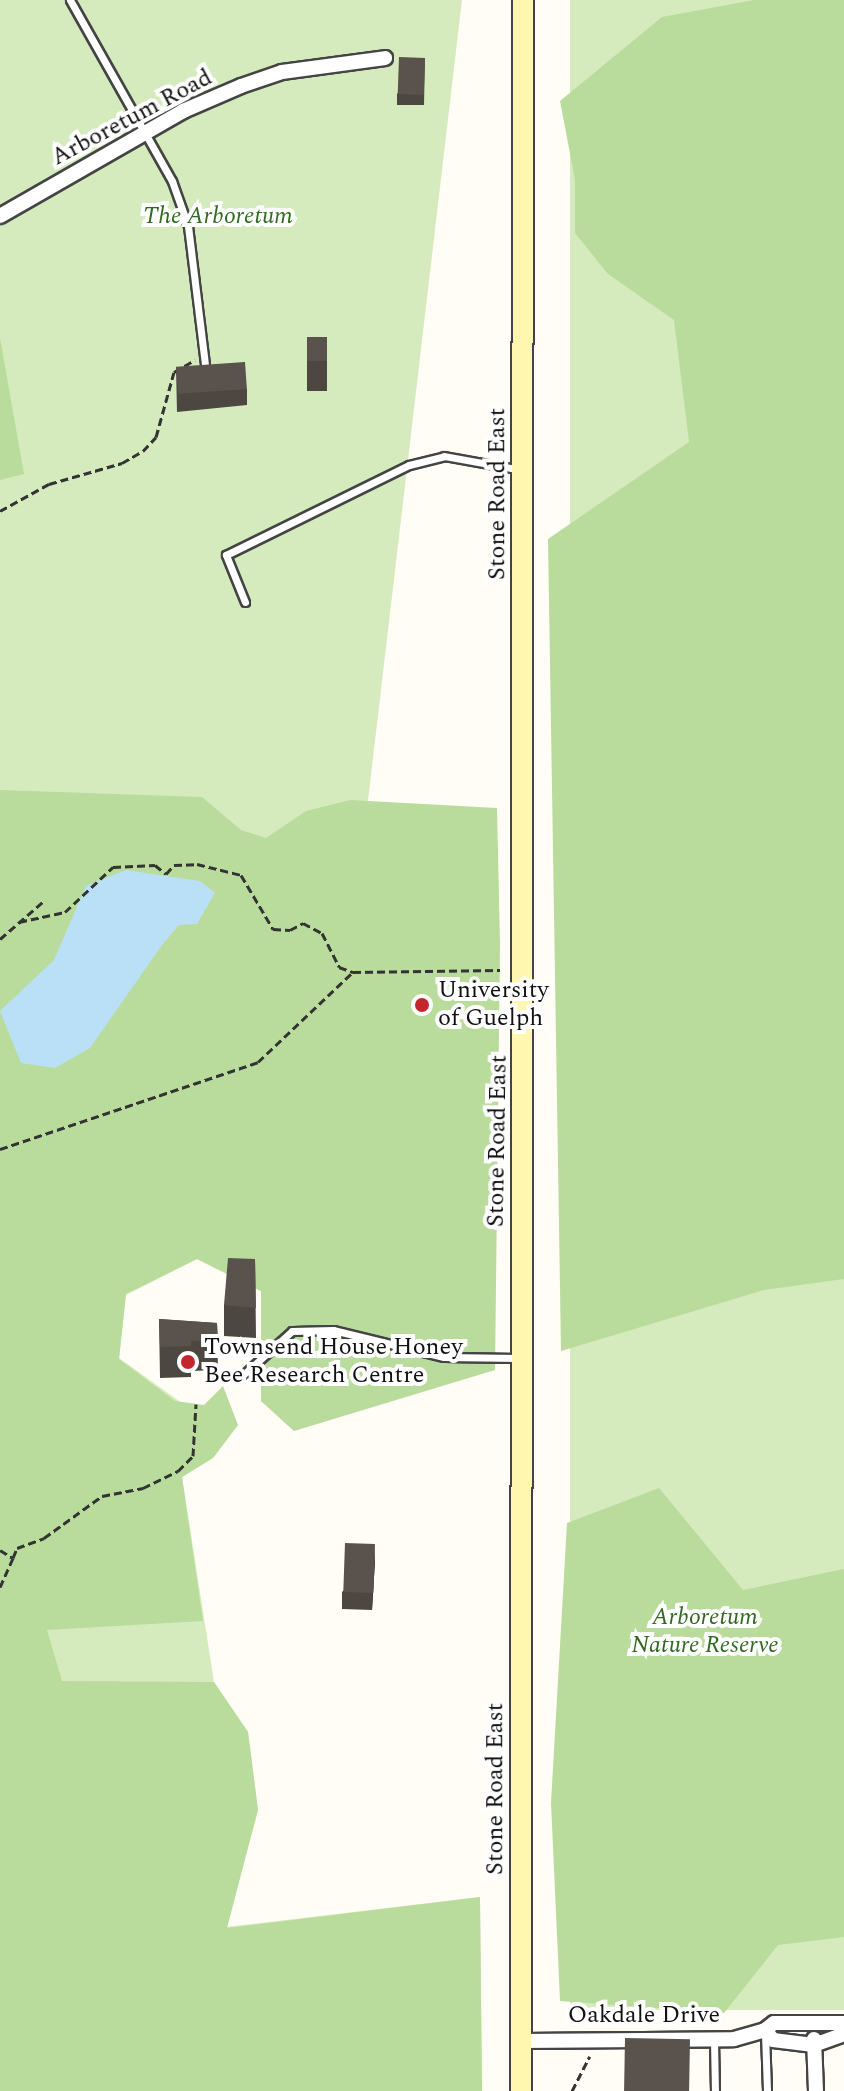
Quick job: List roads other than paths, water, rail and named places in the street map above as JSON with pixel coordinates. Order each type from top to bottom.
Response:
[{"type":"main road","name":"Stone Road East","points":[[521,2091],[523,0]]},
{"type":"street","name":"Arboretum Road","points":[[0,216],[183,111],[282,72],[385,58]]},
{"type":"street","name":"Oakdale Drive","points":[[522,2041],[714,2038],[765,2030],[774,2023],[844,2023]]},
{"type":"street","points":[[813,2023],[816,2091]]},
{"type":"street","name":"Oakdale Drive","points":[[765,2030],[773,2040],[814,2045],[844,2034]]},
{"type":"lane","points":[[70,0],[142,134],[172,181],[188,226],[205,359]]},
{"type":"lane","points":[[245,602],[226,555],[409,465],[444,456],[475,466],[524,470]]},
{"type":"lane","points":[[244,1374],[292,1331],[333,1330],[444,1357],[522,1358]]},
{"type":"lane","points":[[765,2030],[767,2091]]},
{"type":"lane","points":[[714,2038],[715,2091]]},
{"type":"water","points":[[126,870],[200,881],[215,893],[197,924],[179,925],[162,945],[90,1048],[55,1068],[21,1063],[0,1011],[54,960],[86,886]]},
{"type":"place","name":"University of Guelph","points":[[422,1005]]},
{"type":"place","name":"Townsend House Honey Bee Research Centre","points":[[188,1362]]},
{"type":"park label","name":"The Arboretum","points":[[218,217]]},
{"type":"park label","name":"Arboretum Nature Reserve","points":[[705,1632]]}]
